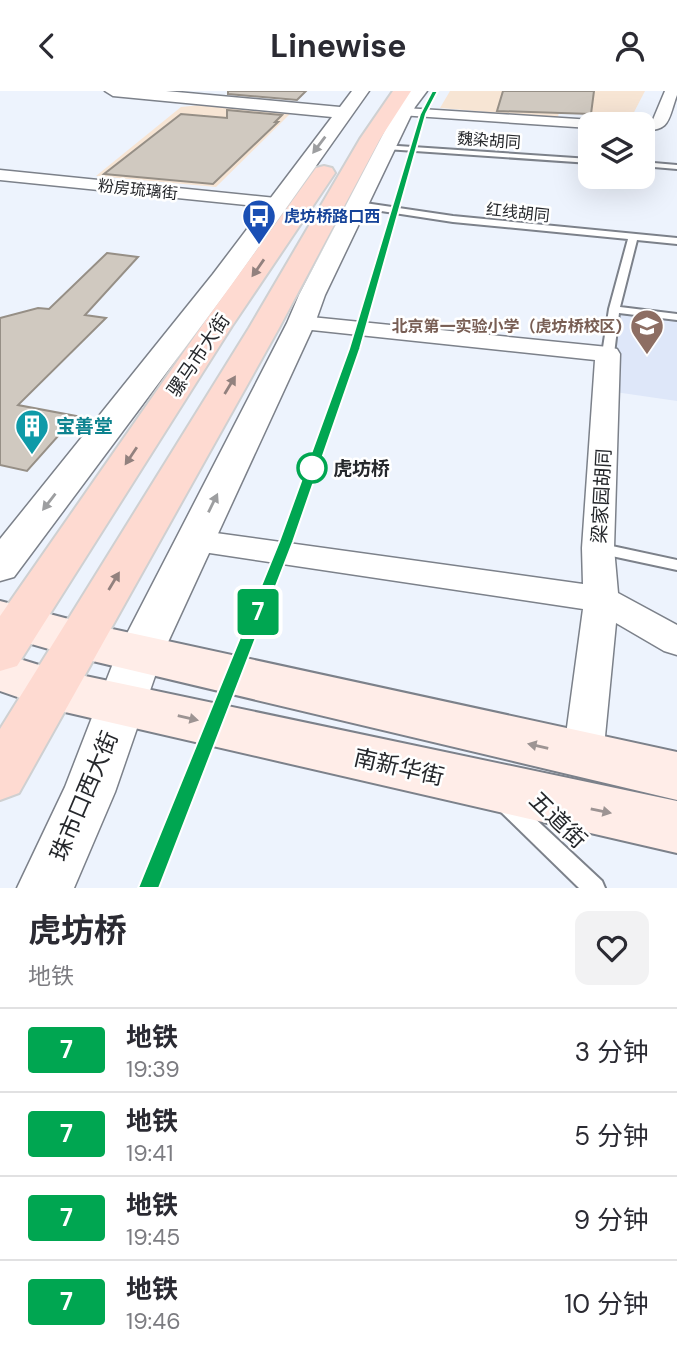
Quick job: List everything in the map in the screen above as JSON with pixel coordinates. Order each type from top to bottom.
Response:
[{"type":"main road","name":"骡马市大街","points":[[7,631],[340,150],[364,111],[410,98]]},
{"type":"main road","points":[[0,776],[264,328],[318,229],[410,98]]},
{"type":"main road","points":[[217,326],[222,280]]},
{"type":"main road","points":[[264,328],[306,309]]},
{"type":"main road","points":[[7,631],[79,640],[140,653],[583,757],[677,776]]},
{"type":"main road","name":"南新华街","points":[[0,672],[52,689],[677,827]]},
{"type":"street","points":[[113,91],[175,92],[350,104]]},
{"type":"street","points":[[655,119],[672,91]]},
{"type":"street","points":[[140,653],[410,98],[578,122]]},
{"type":"street","name":"骡马市大街","points":[[0,567],[222,280],[350,104]]},
{"type":"street","points":[[655,127],[677,128]]},
{"type":"street","name":"粉房琉璃街","points":[[0,175],[275,204]]},
{"type":"street","points":[[306,309],[608,354]]},
{"type":"street","name":"梁家园胡同","points":[[583,757],[601,599],[598,548],[608,354]]},
{"type":"street","points":[[194,541],[601,599],[677,641]]},
{"type":"street","name":"珠市口西大街","points":[[45,888],[89,792],[140,653]]},
{"type":"lane","name":"魏染胡同","points":[[386,147],[578,160]]},
{"type":"lane","points":[[655,166],[677,167]]},
{"type":"lane","name":"红线胡同","points":[[358,205],[453,219],[677,241]]},
{"type":"lane","name":"梁家园胡同","points":[[608,354],[614,309],[633,237]]},
{"type":"lane","points":[[614,309],[677,317]]},
{"type":"lane","points":[[598,548],[677,565]]},
{"type":"lane","name":"五道街","points":[[488,787],[594,888]]},
{"type":"shaded area","points":[[450,91],[645,91],[634,112],[559,111],[558,118],[440,108]]},
{"type":"shaded area","points":[[200,105],[291,113],[216,187],[96,176],[181,107]]},
{"type":"shaded area","name":"北京第一实验小学（虎坊桥校区)","points":[[618,313],[677,320],[677,401],[615,392]]},
{"type":"building","points":[[228,91],[306,91],[297,100],[228,94]]},
{"type":"building","points":[[503,91],[594,91],[591,112],[497,111]]},
{"type":"building","points":[[227,110],[282,115],[275,122],[278,122],[213,184],[104,174],[181,114],[227,118]]},
{"type":"building","points":[[107,253],[138,257],[85,315],[106,318],[18,405],[76,416],[27,471],[0,465],[0,318],[38,308],[49,309]]},
{"type":"metro line","name":"7","points":[[149,888],[286,542],[354,349],[423,114],[435,91]]},
{"type":"place","name":"虎坊桥路口西","points":[[259,246]]},
{"type":"place","name":"北京第一实验小学（虎坊桥校区)","points":[[647,356]]},
{"type":"place","name":"宝善堂","points":[[32,456]]},
{"type":"place","name":"虎坊桥","points":[[312,468]]}]
